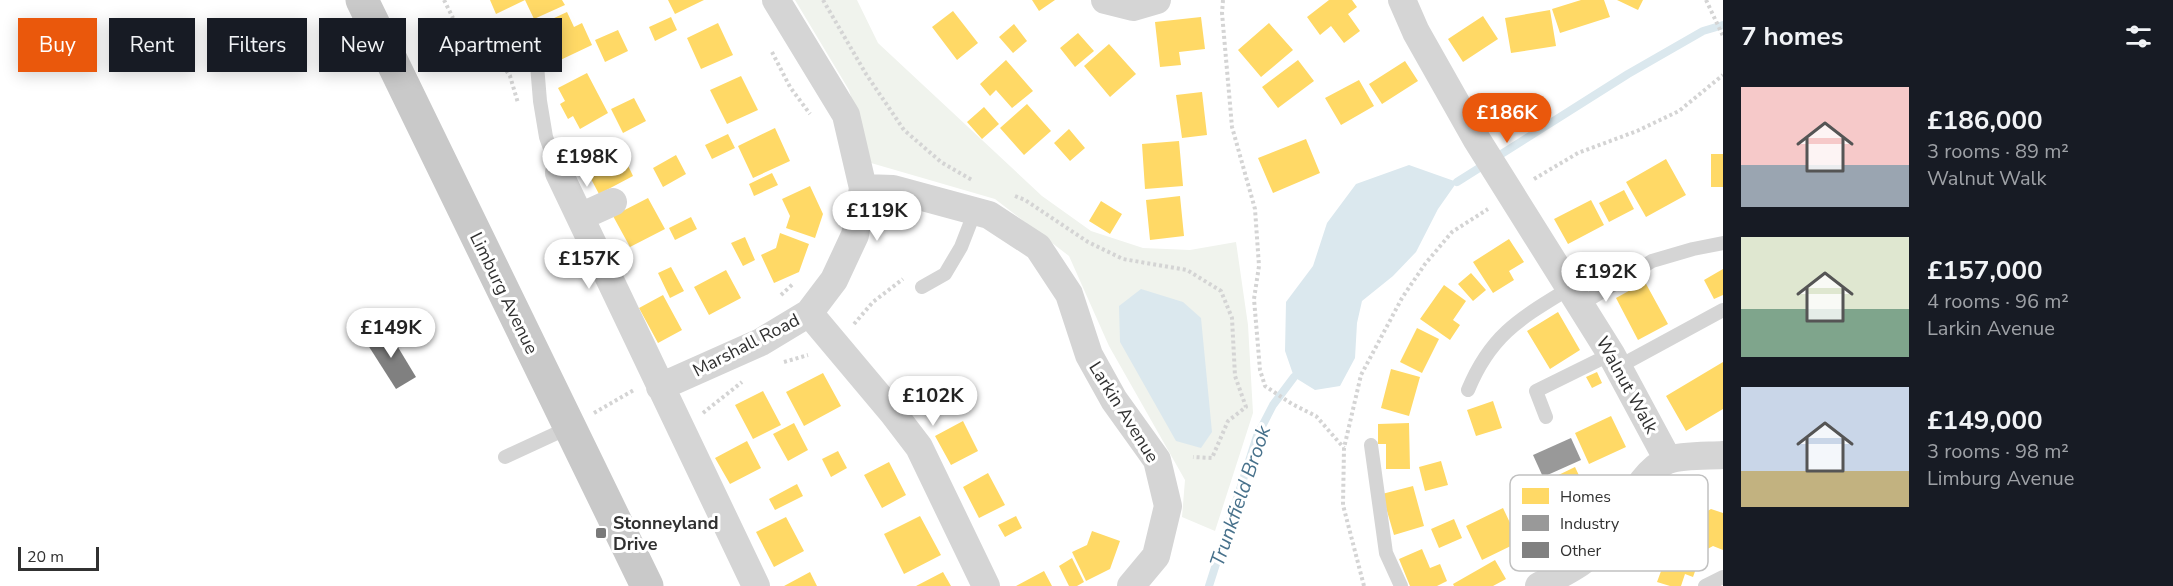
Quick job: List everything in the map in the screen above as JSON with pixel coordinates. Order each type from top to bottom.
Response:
[{"type":"main road","name":"Limburg Avenue","points":[[362,0],[647,586]]},
{"type":"street","name":"Marshall Road","points":[[658,383],[761,342],[809,313],[834,280],[855,235],[863,188],[846,115],[776,0]]},
{"type":"street","points":[[1105,0],[1133,7],[1157,0]]},
{"type":"street","name":"Walnut Walk","points":[[1402,0],[1416,32],[1477,140],[1615,361],[1668,460]]},
{"type":"street","points":[[559,173],[756,586]]},
{"type":"street","name":"Larkin Avenue","points":[[863,188],[977,198],[989,215],[1038,247],[1070,294],[1089,355],[1109,391],[1157,460],[1168,506],[1156,556],[1131,586]]},
{"type":"street","points":[[580,217],[613,202]]},
{"type":"street","points":[[809,313],[919,447],[986,586]]},
{"type":"street","points":[[1649,475],[1668,460],[1723,455]]},
{"type":"street","points":[[1539,586],[1566,571]]},
{"type":"lane","points":[[538,72],[546,137],[559,173]]},
{"type":"lane","points":[[922,287],[945,274],[961,247],[977,198]]},
{"type":"lane","points":[[1468,390],[1474,375],[1491,348],[1522,317],[1653,261],[1723,243]]},
{"type":"lane","points":[[1546,417],[1536,391],[1615,361],[1723,310]]},
{"type":"lane","points":[[506,457],[570,427]]},
{"type":"lane","points":[[1371,445],[1386,553],[1401,586]]},
{"type":"lane","points":[[1705,586],[1723,577]]},
{"type":"path","points":[[444,0],[453,18],[471,28],[492,50],[510,76],[520,111]]},
{"type":"path","points":[[823,0],[866,74],[904,130],[941,162],[977,198]]},
{"type":"path","points":[[1222,0],[1232,127],[1254,209],[1259,266],[1254,299],[1260,370],[1265,386],[1292,404],[1316,416],[1344,448]]},
{"type":"path","points":[[1706,0],[1722,34]]},
{"type":"path","points":[[771,49],[790,87],[811,116]]},
{"type":"path","points":[[1364,586],[1343,505],[1344,448],[1361,375],[1402,298],[1425,264],[1452,232],[1505,183],[1638,131],[1679,111],[1723,75]]},
{"type":"path","points":[[1014,196],[1025,200],[1088,242],[1123,259],[1187,270],[1221,291],[1232,318],[1235,376],[1246,406],[1228,421],[1212,458],[1193,457]]},
{"type":"path","points":[[777,298],[797,279]]},
{"type":"path","points":[[570,427],[658,383]]},
{"type":"shaded area","points":[[795,0],[857,0],[878,43],[1042,196],[1091,231],[1143,248],[1190,250],[1236,242],[1248,325],[1253,413],[1215,531],[1182,517],[1185,480],[1109,346],[1069,256],[995,199],[871,163],[849,90]]},
{"type":"shaded area","points":[[1409,165],[1457,182],[1438,209],[1416,252],[1393,276],[1362,301],[1357,323],[1355,358],[1340,386],[1315,390],[1294,377],[1285,351],[1286,302],[1313,266],[1327,223],[1356,184]]},
{"type":"shaded area","points":[[1141,289],[1183,302],[1201,318],[1212,432],[1201,448],[1176,441],[1120,342],[1119,306]]},
{"type":"building: Homes","points":[[490,0],[525,0],[496,14]]},
{"type":"building: Homes","points":[[525,0],[562,0],[565,5],[536,18],[534,18]]},
{"type":"building: Homes","points":[[668,0],[704,0],[675,14]]},
{"type":"building: Homes","points":[[1032,0],[1055,0],[1039,11]]},
{"type":"building: Homes","points":[[1329,0],[1352,0],[1357,7],[1348,14],[1360,31],[1344,43],[1331,26],[1320,35],[1307,17]]},
{"type":"building: Homes","points":[[1581,0],[1604,0],[1610,17],[1560,33],[1552,9]]},
{"type":"building: Homes","points":[[1617,0],[1643,0],[1638,10]]},
{"type":"building: Homes","points":[[1550,10],[1556,46],[1511,53],[1505,18]]},
{"type":"building: Homes","points":[[953,11],[978,43],[957,60],[932,27]]},
{"type":"building: Homes","points":[[567,12],[574,27],[582,23],[592,45],[562,59],[562,18],[554,18]]},
{"type":"building: Homes","points":[[1483,16],[1498,39],[1463,62],[1448,39]]},
{"type":"building: Homes","points":[[671,17],[677,30],[655,41],[649,27]]},
{"type":"building: Homes","points":[[1201,17],[1205,49],[1179,52],[1181,65],[1160,67],[1155,22]]},
{"type":"building: Homes","points":[[718,23],[733,55],[701,69],[687,38]]},
{"type":"building: Homes","points":[[1269,23],[1293,50],[1261,77],[1238,50]]},
{"type":"building: Homes","points":[[1014,24],[1027,41],[1013,53],[999,37]]},
{"type":"building: Homes","points":[[618,30],[628,51],[605,62],[595,40]]},
{"type":"building: Homes","points":[[1078,33],[1094,51],[1075,67],[1060,48]]},
{"type":"building: Homes","points":[[1109,44],[1136,74],[1110,97],[1084,66]]},
{"type":"building: Homes","points":[[1006,60],[1033,91],[1012,108],[996,90],[990,96],[980,84]]},
{"type":"building: Homes","points":[[1298,60],[1314,81],[1278,108],[1262,87]]},
{"type":"building: Homes","points":[[1405,61],[1418,81],[1382,104],[1369,84]]},
{"type":"building: Homes","points":[[587,73],[608,113],[580,129],[573,116],[568,119],[560,104],[565,101],[558,88]]},
{"type":"building: Homes","points":[[741,76],[758,110],[727,124],[710,90]]},
{"type":"building: Homes","points":[[1359,80],[1374,106],[1341,125],[1325,98]]},
{"type":"building: Homes","points":[[1202,92],[1207,135],[1182,138],[1176,95]]},
{"type":"building: Homes","points":[[634,98],[646,121],[623,133],[611,109]]},
{"type":"building: Homes","points":[[1027,104],[1051,131],[1024,155],[1000,128]]},
{"type":"building: Homes","points":[[984,107],[999,124],[982,139],[967,122]]},
{"type":"building: Homes","points":[[775,128],[790,161],[753,178],[738,146]]},
{"type":"building: Homes","points":[[1069,129],[1085,148],[1070,161],[1054,143]]},
{"type":"building: Homes","points":[[728,134],[735,148],[712,159],[705,145]]},
{"type":"building: Homes","points":[[1306,139],[1320,173],[1273,193],[1258,158]]},
{"type":"building: Homes","points":[[1179,141],[1183,186],[1145,189],[1142,144]]},
{"type":"building: Homes","points":[[610,142],[616,156],[622,153],[633,176],[599,194],[580,158]]},
{"type":"building: Homes","points":[[1711,154],[1723,154],[1723,187],[1711,187]]},
{"type":"building: Homes","points":[[676,155],[686,174],[663,187],[653,168]]},
{"type":"building: Homes","points":[[1666,159],[1686,195],[1646,217],[1626,182]]},
{"type":"building: Homes","points":[[772,173],[778,185],[754,196],[749,184]]},
{"type":"building: Homes","points":[[810,186],[823,214],[815,238],[786,228],[790,216],[782,199]]},
{"type":"building: Homes","points":[[1624,190],[1634,209],[1609,222],[1599,203]]},
{"type":"building: Homes","points":[[1180,196],[1184,236],[1150,240],[1146,200]]},
{"type":"building: Homes","points":[[648,198],[665,229],[630,247],[613,216]]},
{"type":"building: Homes","points":[[1591,200],[1604,225],[1568,244],[1554,219]]},
{"type":"building: Homes","points":[[1101,201],[1122,214],[1110,234],[1089,221]]},
{"type":"building: Homes","points":[[691,217],[697,229],[675,240],[669,228]]},
{"type":"building: Homes","points":[[780,233],[809,244],[799,272],[774,283],[761,255],[776,248]]},
{"type":"building: Homes","points":[[745,237],[755,260],[743,266],[731,243]]},
{"type":"building: Homes","points":[[1509,239],[1524,262],[1509,271],[1514,280],[1493,293],[1473,262]]},
{"type":"building: Homes","points":[[671,267],[684,291],[670,298],[658,273]]},
{"type":"building: Homes","points":[[1723,269],[1723,295],[1714,299],[1704,280]]},
{"type":"building: Homes","points":[[726,270],[741,298],[709,315],[694,287]]},
{"type":"building: Homes","points":[[1471,273],[1486,290],[1473,301],[1458,284]]},
{"type":"building: Homes","points":[[1645,282],[1668,324],[1638,340],[1616,298]]},
{"type":"building: Homes","points":[[1444,285],[1466,301],[1453,320],[1460,325],[1450,340],[1420,319]]},
{"type":"building: Homes","points":[[663,295],[682,330],[658,343],[639,308]]},
{"type":"building: Homes","points":[[1558,312],[1580,350],[1550,369],[1527,331]]},
{"type":"building: Homes","points":[[1417,328],[1439,339],[1422,373],[1400,362]]},
{"type":"building: Homes","points":[[1723,362],[1723,409],[1686,431],[1666,396]]},
{"type":"building: Homes","points":[[1391,369],[1420,377],[1409,416],[1381,408]]},
{"type":"building: Homes","points":[[1597,372],[1602,383],[1592,388],[1586,377]]},
{"type":"building: Homes","points":[[823,373],[841,406],[804,426],[786,392]]},
{"type":"building: Homes","points":[[763,391],[781,425],[753,439],[735,405]]},
{"type":"building: Homes","points":[[1493,401],[1502,428],[1476,436],[1467,410]]},
{"type":"building: Homes","points":[[1611,416],[1626,447],[1589,464],[1575,433]]},
{"type":"building: Homes","points":[[963,421],[978,451],[951,465],[935,436]]},
{"type":"building: Homes","points":[[794,423],[808,450],[788,461],[773,434]]},
{"type":"building: Homes","points":[[1409,423],[1410,469],[1386,469],[1386,444],[1378,444],[1378,424]]},
{"type":"building: Homes","points":[[747,441],[761,468],[730,484],[715,458]]},
{"type":"building: Homes","points":[[838,451],[847,468],[831,477],[822,459]]},
{"type":"building: Homes","points":[[1441,461],[1448,485],[1425,491],[1419,467]]},
{"type":"building: Homes","points":[[889,462],[906,495],[882,508],[864,475]]},
{"type":"building: Homes","points":[[1575,467],[1579,475],[1558,475]]},
{"type":"building: Homes","points":[[988,473],[1005,505],[979,518],[963,487]]},
{"type":"building: Homes","points":[[797,484],[803,496],[775,510],[769,499]]},
{"type":"building: Homes","points":[[1413,486],[1424,526],[1394,535],[1382,494]]},
{"type":"building: Homes","points":[[1503,508],[1510,523],[1510,546],[1482,560],[1466,526]]},
{"type":"building: Homes","points":[[1711,509],[1723,513],[1723,550],[1713,546],[1708,549],[1708,511]]},
{"type":"building: Homes","points":[[920,516],[941,555],[904,574],[884,534]]},
{"type":"building: Homes","points":[[1016,516],[1022,528],[1005,537],[998,525]]},
{"type":"building: Homes","points":[[786,517],[804,551],[774,567],[756,532]]},
{"type":"building: Homes","points":[[1454,519],[1462,538],[1439,548],[1431,529]]},
{"type":"building: Homes","points":[[1092,531],[1120,541],[1110,569],[1086,581],[1072,552],[1087,545]]},
{"type":"building: Homes","points":[[1422,549],[1430,568],[1440,564],[1447,581],[1437,586],[1410,586],[1399,559]]},
{"type":"building: Homes","points":[[1072,558],[1084,582],[1077,586],[1069,586],[1059,566]]},
{"type":"building: Homes","points":[[1495,560],[1506,579],[1493,586],[1454,586],[1453,584]]},
{"type":"building: Homes","points":[[1044,571],[1052,586],[1016,586]]},
{"type":"building: Homes","points":[[1661,571],[1695,571],[1693,577],[1685,574],[1681,586],[1670,586],[1657,582]]},
{"type":"building: Homes","points":[[810,572],[817,586],[784,586]]},
{"type":"building: Homes","points":[[943,572],[951,586],[916,586]]},
{"type":"building: Industry","points":[[1571,438],[1581,460],[1547,475],[1542,475],[1533,455]]},
{"type":"building: Other","points":[[387,329],[416,377],[396,389],[366,342]]},
{"type":"waterway","name":"Trunkfield Brook","points":[[1457,182],[1628,74],[1703,31],[1723,25]]},
{"type":"waterway","name":"Trunkfield Brook","points":[[1209,586],[1257,436],[1273,405],[1294,377]]},
{"type":"place","name":"Stonneyland Drive","points":[[601,533]]}]
